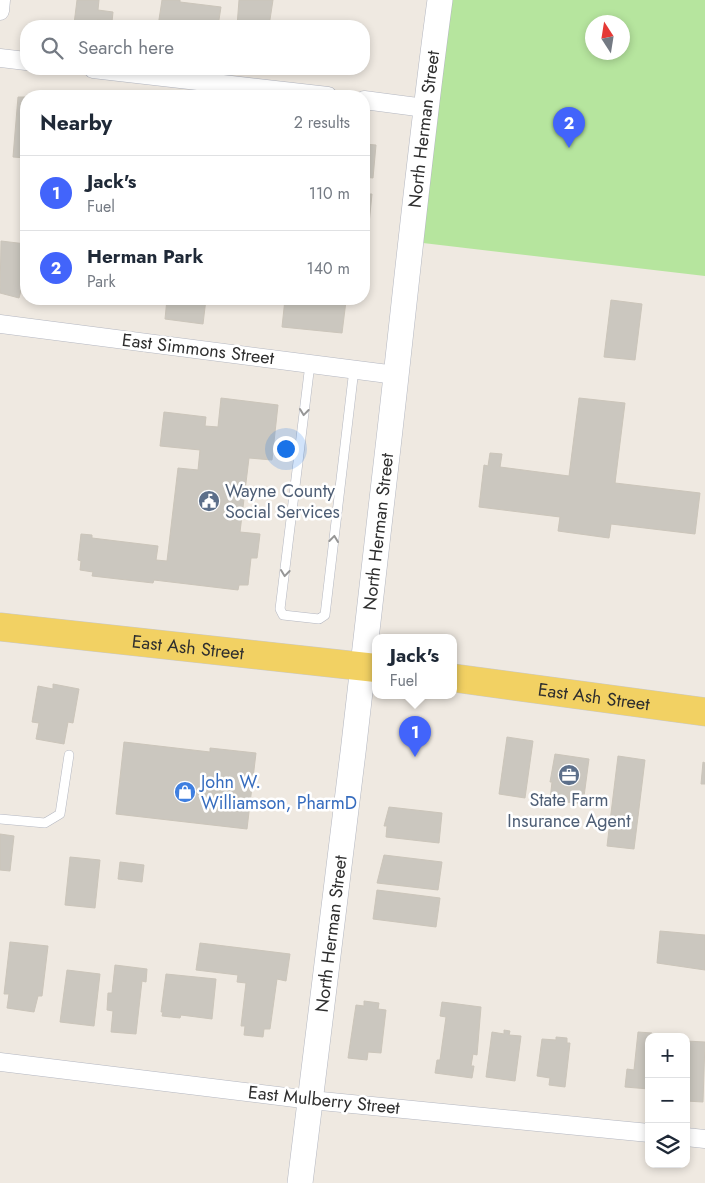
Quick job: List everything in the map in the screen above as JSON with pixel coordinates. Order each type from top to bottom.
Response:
[{"type":"main road","name":"North Herman Street","points":[[373,634],[396,375],[425,108],[440,0]]},
{"type":"main road","name":"East Ash Street","points":[[0,627],[370,667]]},
{"type":"main road","name":"North Herman Street","points":[[300,1183],[372,645]]},
{"type":"main road","name":"East Ash Street","points":[[457,678],[705,712]]},
{"type":"street","points":[[0,11],[1,0]]},
{"type":"street","points":[[0,58],[20,60]]},
{"type":"street","points":[[145,75],[276,90]]},
{"type":"street","points":[[370,101],[425,108]]},
{"type":"street","name":"East Simmons Street","points":[[0,324],[396,375]]},
{"type":"street","name":"East Mulberry Street","points":[[0,1062],[310,1100],[645,1133]]},
{"type":"street","points":[[690,1137],[705,1139]]},
{"type":"lane","points":[[310,364],[280,609],[283,614],[319,619],[325,615],[354,369]]},
{"type":"lane","points":[[0,819],[45,823],[60,814],[69,755]]},
{"type":"green space","points":[[448,0],[705,0],[705,276],[423,243]]},
{"type":"building","points":[[77,0],[99,0],[98,10],[113,12],[112,20],[74,20]]},
{"type":"building","points":[[162,0],[180,0],[180,2],[221,7],[219,20],[159,20]]},
{"type":"building","points":[[239,0],[273,0],[270,20],[237,20]]},
{"type":"building","points":[[18,97],[20,97],[20,158],[13,157]]},
{"type":"building","points":[[370,144],[376,145],[373,178],[370,178]]},
{"type":"building","points":[[370,194],[372,194],[370,214]]},
{"type":"building","points":[[1,241],[20,243],[19,298],[0,293]]},
{"type":"building","points":[[611,300],[642,304],[635,360],[604,357]]},
{"type":"building","points":[[166,305],[205,305],[203,324],[165,319]]},
{"type":"building","points":[[284,305],[346,305],[342,333],[282,327]]},
{"type":"building","name":"Wayne County Social Services","points":[[221,398],[278,405],[272,460],[249,458],[240,532],[260,534],[257,558],[251,558],[248,585],[239,585],[238,590],[154,580],[153,583],[92,576],[93,572],[80,570],[81,561],[78,560],[81,534],[92,535],[92,538],[158,546],[156,560],[167,561],[178,468],[198,470],[200,450],[160,446],[164,412],[206,417],[205,426],[218,427]]},
{"type":"building","points":[[579,398],[625,403],[615,483],[700,493],[695,534],[611,524],[609,538],[558,531],[560,517],[479,507],[484,465],[488,466],[490,453],[502,454],[500,467],[569,476]]},
{"type":"building","points":[[53,684],[79,689],[73,723],[68,722],[64,744],[36,739],[39,723],[32,722],[38,686],[53,689]]},
{"type":"building","points":[[507,737],[533,741],[525,798],[499,794]]},
{"type":"building","name":"John W. Williamson, PharmD","points":[[124,742],[210,752],[210,748],[256,753],[247,829],[116,814]]},
{"type":"building","name":"State Farm Insurance Agent","points":[[555,754],[589,759],[583,804],[550,800],[552,782],[550,782]]},
{"type":"building","points":[[618,756],[645,760],[634,849],[607,846]]},
{"type":"building","points":[[703,762],[705,763],[705,784],[701,784]]},
{"type":"building","points":[[389,807],[442,813],[439,843],[386,837],[387,826],[384,826]]},
{"type":"building","points":[[0,834],[14,836],[10,871],[0,870]]},
{"type":"building","points":[[384,855],[442,862],[438,890],[377,883]]},
{"type":"building","points":[[70,857],[100,860],[95,908],[65,905]]},
{"type":"building","points":[[120,862],[144,865],[142,882],[118,879]]},
{"type":"building","points":[[377,890],[440,898],[436,927],[373,919]]},
{"type":"building","points":[[660,931],[705,935],[705,970],[657,963]]},
{"type":"building","points":[[10,942],[48,946],[42,996],[38,996],[34,1012],[7,1008],[9,994],[4,994]]},
{"type":"building","points":[[200,943],[290,954],[286,981],[277,979],[270,1029],[264,1029],[263,1037],[244,1035],[245,1026],[241,1026],[246,983],[237,982],[238,975],[196,970]]},
{"type":"building","points":[[115,965],[147,969],[146,982],[142,981],[136,1034],[111,1032],[113,1011],[107,1010],[108,993],[112,993]]},
{"type":"building","points":[[67,970],[100,974],[94,1026],[60,1022]]},
{"type":"building","points":[[166,974],[216,979],[212,1019],[181,1015],[180,1018],[162,1016]]},
{"type":"building","points":[[364,1001],[379,1003],[378,1009],[386,1010],[381,1053],[368,1052],[367,1060],[348,1058],[356,1005],[364,1006]]},
{"type":"building","points":[[442,1002],[481,1007],[477,1055],[473,1054],[471,1066],[474,1066],[472,1078],[435,1073],[437,1060],[440,1060],[446,1017],[440,1016]]},
{"type":"building","points":[[504,1030],[510,1031],[509,1035],[521,1036],[515,1081],[486,1077],[492,1032],[504,1034]]},
{"type":"building","points":[[638,1032],[652,1033],[645,1033],[645,1089],[625,1087],[627,1069],[634,1070]]},
{"type":"building","points":[[556,1037],[567,1038],[567,1043],[570,1043],[565,1087],[549,1085],[550,1078],[537,1076],[542,1039],[556,1040]]},
{"type":"building","points":[[690,1041],[705,1042],[703,1102],[690,1101]]},
{"type":"place","name":"Herman Park","points":[[569,148]]},
{"type":"place","name":"Wayne County Social Services","points":[[209,501]]},
{"type":"place","name":"Jack's","points":[[415,757]]},
{"type":"place","name":"State Farm Insurance Agent","points":[[569,775]]},
{"type":"place","name":"John W. Williamson, PharmD","points":[[185,792]]}]
